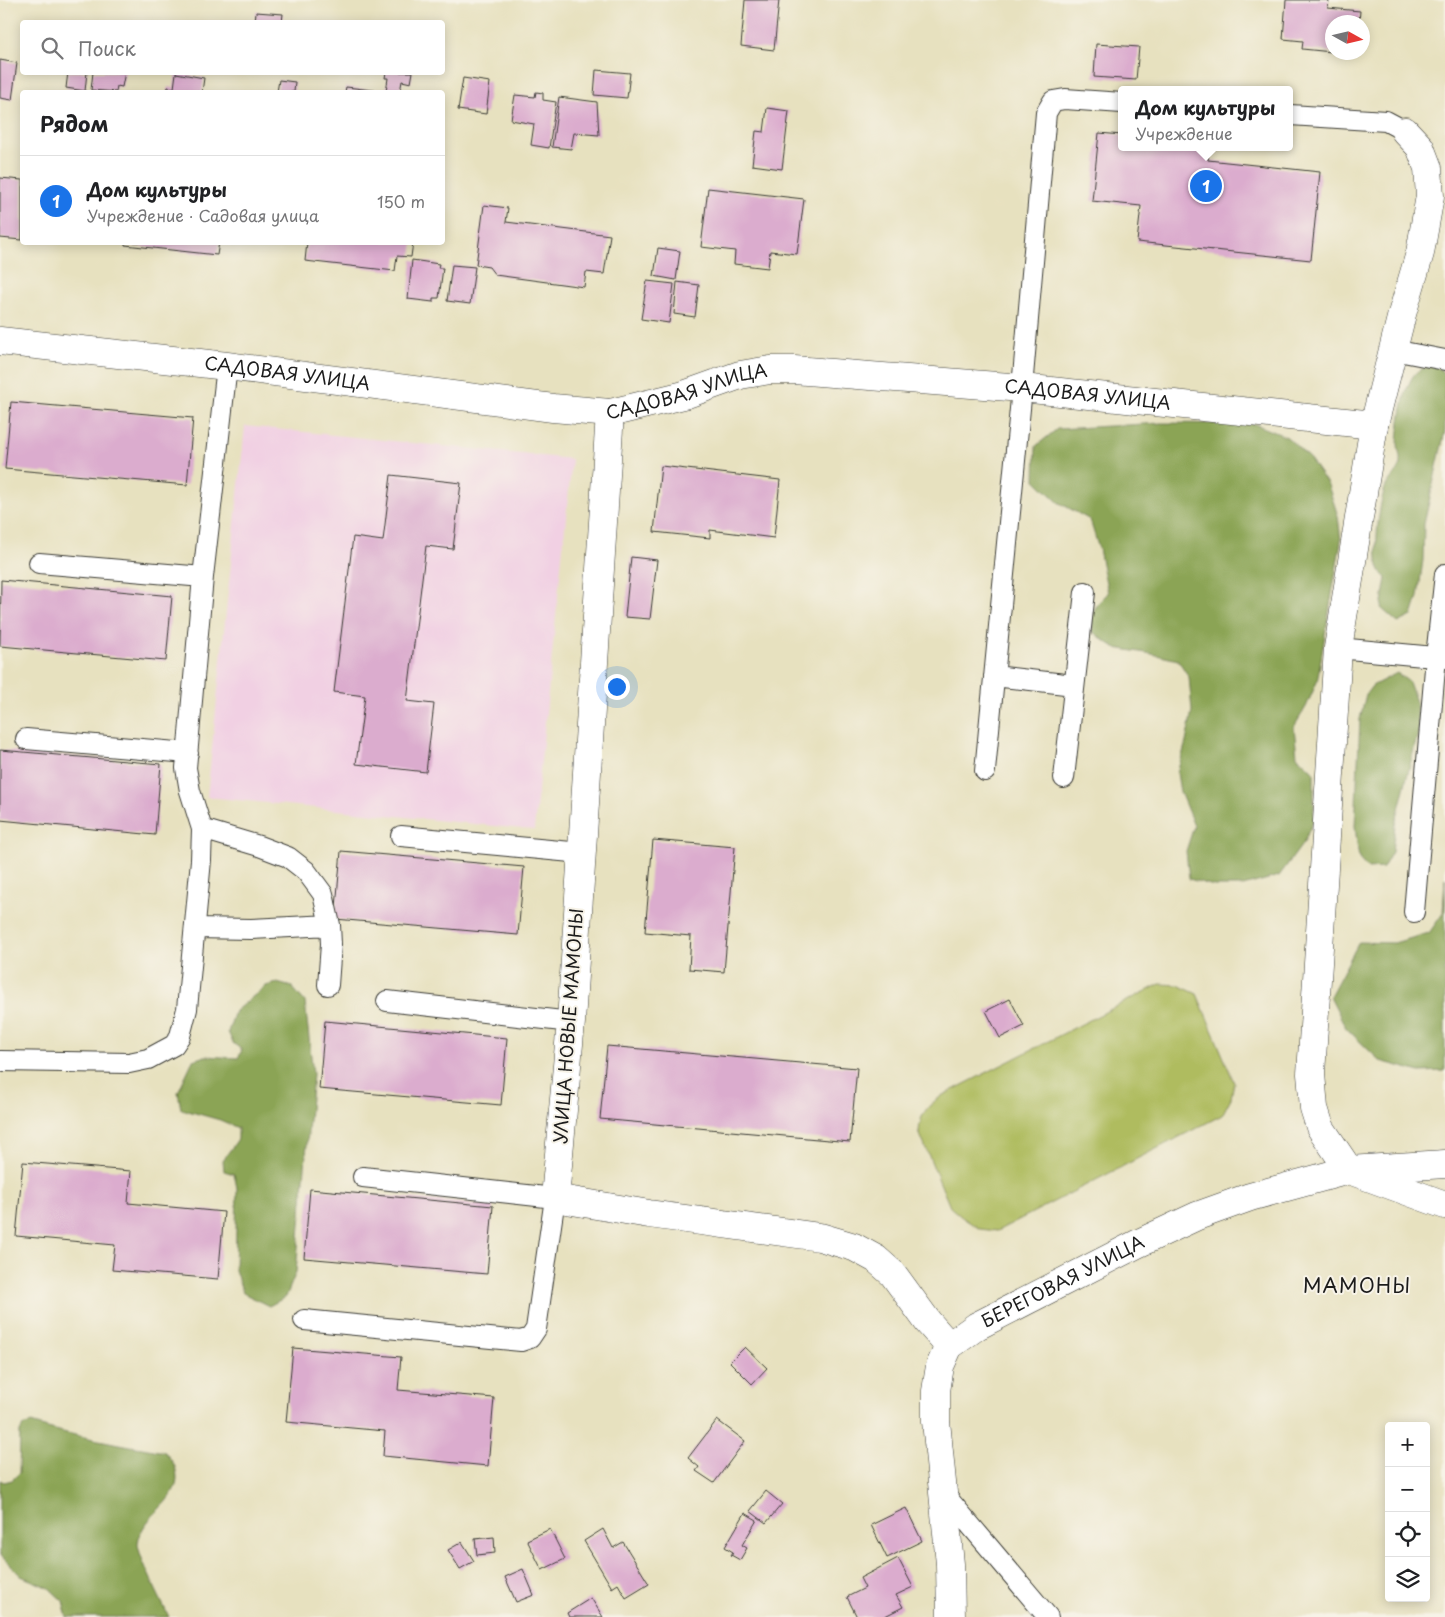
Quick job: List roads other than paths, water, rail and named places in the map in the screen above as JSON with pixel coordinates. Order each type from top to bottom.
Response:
[{"type":"street","points":[[1405,131],[1420,147],[1428,168],[1430,196],[1420,253],[1374,425],[1338,648],[1311,1074],[1314,1108],[1320,1127],[1349,1170],[1445,1205]]},
{"type":"street","name":"САДОВАЯ УЛИЦА","points":[[0,341],[226,366],[553,408],[610,413],[684,395],[740,375],[770,370],[794,370],[1022,388],[1374,425]]},
{"type":"street","name":"УЛИЦА НОВЫЕ МАМОНЫ","points":[[554,1198],[571,1022],[610,413]]},
{"type":"street","name":"БЕРЕГОВАЯ УЛИЦА","points":[[949,1346],[977,1326],[1137,1244],[1197,1216],[1250,1197],[1349,1170],[1445,1164]]},
{"type":"street","points":[[554,1198],[658,1215],[820,1237],[854,1247],[876,1259],[893,1274],[928,1322],[949,1346],[940,1366],[936,1391],[936,1421],[950,1564],[951,1617]]},
{"type":"lane","points":[[985,772],[1046,113],[1053,101],[1065,99],[1118,103]]},
{"type":"lane","points":[[1293,115],[1386,121],[1405,131]]},
{"type":"lane","points":[[1393,350],[1445,360]]},
{"type":"lane","points":[[0,1061],[128,1063],[148,1059],[174,1045],[180,1036],[188,1009],[202,860],[202,829],[190,791],[186,768],[203,577],[226,366]]},
{"type":"lane","points":[[40,563],[203,577]]},
{"type":"lane","points":[[1414,912],[1440,657],[1445,574]]},
{"type":"lane","points":[[1064,778],[1085,592]]},
{"type":"lane","points":[[1338,648],[1440,657]]},
{"type":"lane","points":[[994,676],[1074,685]]},
{"type":"lane","points":[[26,739],[188,753]]},
{"type":"lane","points":[[202,829],[288,857],[306,871],[323,894],[330,925],[328,986]]},
{"type":"lane","points":[[400,836],[582,853]]},
{"type":"lane","points":[[195,928],[251,929],[330,925]]},
{"type":"lane","points":[[386,1001],[571,1022]]},
{"type":"lane","points":[[304,1320],[521,1341],[530,1338],[536,1329],[554,1198],[363,1177]]},
{"type":"lane","points":[[944,1494],[1048,1617]]},
{"type":"place","name":"Дом культуры","points":[[1206,186]]},
{"type":"district","name":"МАМОНЫ","points":[[1357,1286]]}]
